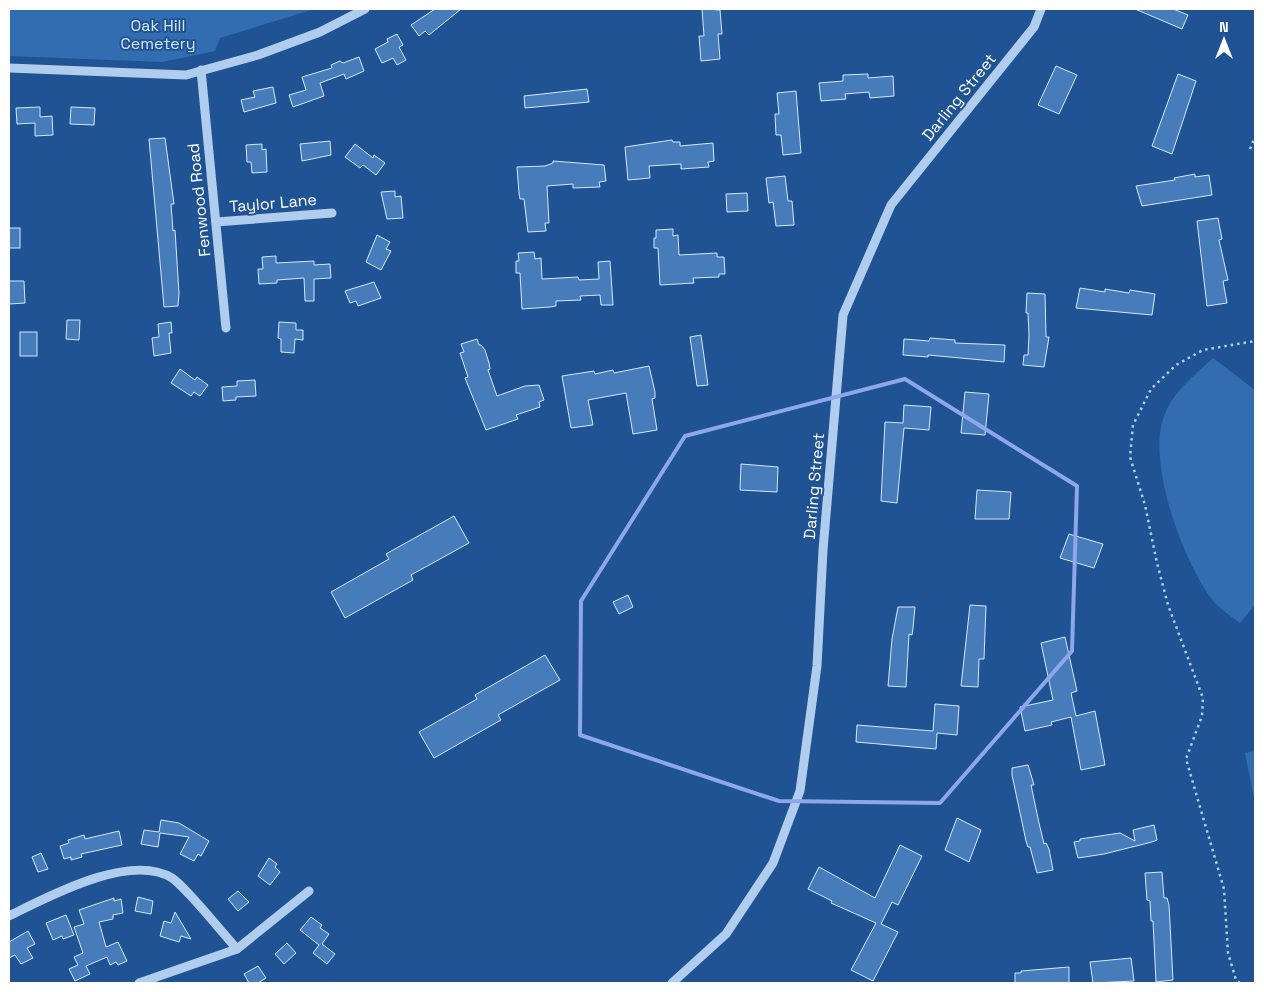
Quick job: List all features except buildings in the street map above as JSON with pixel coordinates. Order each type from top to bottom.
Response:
[{"type":"street","points":[[9,68],[186,76],[201,70],[258,55],[320,32],[365,9]]},
{"type":"street","name":"Darling Street","points":[[672,983],[726,934],[773,863],[800,791],[817,666],[823,550],[843,315],[891,205],[1034,27],[1040,9]]},
{"type":"street","name":"Fenwood Road","points":[[201,70],[226,328]]},
{"type":"street","name":"Taylor Lane","points":[[216,222],[332,213]]},
{"type":"street","points":[[9,916],[58,892],[100,878],[123,872],[152,872],[174,879],[237,949]]},
{"type":"street","points":[[139,983],[237,949],[309,891]]},
{"type":"path","points":[[1250,149],[1255,137]]},
{"type":"path","points":[[1240,983],[1236,980],[1228,952],[1224,889],[1186,759],[1202,716],[1202,698],[1168,605],[1156,563],[1145,505],[1130,457],[1133,425],[1151,389],[1176,365],[1203,350],[1255,341]]},
{"type":"highlighted area","points":[[905,379],[1077,486],[1072,651],[940,803],[779,801],[580,735],[581,601],[685,436]]},
{"type":"green space","name":"Oak Hill Cemetery","points":[[9,9],[314,9],[220,38],[215,51],[162,62],[9,56]]},
{"type":"green space","points":[[1213,358],[1255,390],[1255,605],[1240,623],[1214,602],[1190,561],[1171,512],[1160,461],[1160,439],[1163,419],[1167,410],[1177,393]]},
{"type":"green space","points":[[1255,751],[1255,803],[1245,753]]}]
